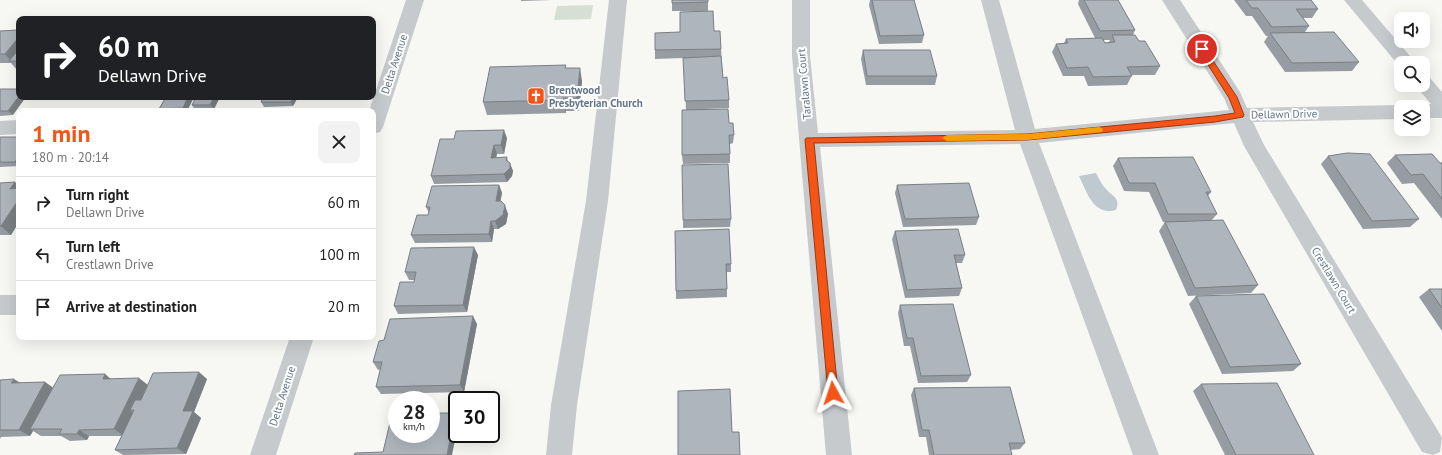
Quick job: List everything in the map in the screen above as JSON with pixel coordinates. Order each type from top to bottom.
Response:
[{"type":"street","name":"Delta Avenue","points":[[376,116],[415,0]]},
{"type":"street","points":[[559,455],[564,405],[597,200],[618,0]]},
{"type":"street","name":"Taralawn Court","points":[[801,0],[801,56],[839,455]]},
{"type":"street","points":[[990,0],[1027,137],[1146,455]]},
{"type":"street","name":"Crestlawn Court","points":[[1171,0],[1233,97],[1254,146],[1431,443]]},
{"type":"street","points":[[1354,0],[1401,56]]},
{"type":"street","points":[[1430,90],[1442,104]]},
{"type":"street","points":[[1430,111],[1442,111]]},
{"type":"street","name":"Dellawn Drive","points":[[809,140],[1027,137],[1215,119],[1240,115],[1394,112]]},
{"type":"street","points":[[0,128],[16,127]]},
{"type":"street","points":[[0,305],[16,305]]},
{"type":"street","name":"Delta Avenue","points":[[263,455],[301,340]]},
{"type":"shaded area","points":[[593,5],[591,19],[554,20],[557,6]]},
{"type":"shaded area","points":[[1096,173],[1103,186],[1116,198],[1118,203],[1116,210],[1108,211],[1096,206],[1088,195],[1079,176]]},
{"type":"building","points":[[672,0],[708,0],[708,2],[672,3]]},
{"type":"building","points":[[872,0],[914,0],[924,35],[880,36]]},
{"type":"building","points":[[1084,0],[1118,0],[1135,30],[1100,31]]},
{"type":"building","points":[[1246,0],[1311,0],[1318,9],[1296,9],[1309,26],[1272,27],[1258,8],[1252,8]]},
{"type":"building","points":[[713,11],[714,31],[720,31],[721,49],[655,50],[655,33],[680,32],[680,12]]},
{"type":"building","points":[[16,30],[16,41],[5,54],[0,54],[0,31]]},
{"type":"building","points":[[1334,32],[1359,62],[1292,63],[1270,33]]},
{"type":"building","points":[[1112,35],[1135,35],[1139,41],[1145,41],[1160,66],[1127,67],[1132,76],[1093,77],[1088,67],[1067,68],[1056,44],[1068,43],[1066,39],[1102,38],[1105,43],[1115,42]]},
{"type":"building","points":[[863,50],[930,50],[937,76],[867,76]]},
{"type":"building","points":[[16,53],[16,61],[9,61]]},
{"type":"building","points":[[721,56],[723,78],[727,77],[729,100],[685,101],[683,58]]},
{"type":"building","points":[[566,65],[565,68],[580,68],[577,98],[563,98],[563,100],[483,102],[490,67]]},
{"type":"building","points":[[0,89],[16,89],[16,100],[8,111],[0,111]]},
{"type":"building","points":[[164,100],[187,100],[183,108],[160,108]]},
{"type":"building","points":[[194,100],[212,100],[210,105],[192,105]]},
{"type":"building","points":[[262,100],[292,100],[291,102],[261,102]]},
{"type":"building","points":[[728,109],[729,123],[733,123],[734,135],[729,135],[730,154],[682,155],[682,110]]},
{"type":"building","points":[[504,130],[501,145],[494,145],[491,158],[507,157],[506,160],[510,163],[510,168],[504,174],[431,176],[440,139],[454,139],[456,131]]},
{"type":"building","points":[[0,137],[16,137],[16,160],[15,162],[0,162]]},
{"type":"building","points":[[1347,153],[1370,154],[1419,219],[1372,221],[1328,156]]},
{"type":"building","points":[[1432,154],[1440,163],[1442,163],[1442,199],[1423,174],[1411,175],[1395,155]]},
{"type":"building","points":[[1193,157],[1211,192],[1206,192],[1217,214],[1168,214],[1155,183],[1129,183],[1118,158]]},
{"type":"building","points":[[728,164],[731,219],[683,220],[682,165]]},
{"type":"building","points":[[15,182],[10,189],[16,188],[16,204],[1,226],[0,226],[0,183]]},
{"type":"building","points":[[969,183],[979,217],[905,219],[897,185]]},
{"type":"building","points":[[499,185],[496,201],[501,201],[505,205],[503,215],[495,221],[491,221],[489,234],[411,235],[417,215],[428,215],[430,207],[426,207],[432,186]]},
{"type":"building","points":[[1223,220],[1258,285],[1195,288],[1165,222]]},
{"type":"building","points":[[729,229],[731,264],[726,264],[727,289],[676,291],[675,231]]},
{"type":"building","points":[[958,229],[965,255],[954,255],[962,288],[907,290],[895,231]]},
{"type":"building","points":[[474,247],[463,305],[394,306],[400,282],[414,282],[416,272],[405,272],[411,248]]},
{"type":"building","points":[[1429,289],[1442,289],[1442,308]]},
{"type":"building","points":[[1264,294],[1301,364],[1230,367],[1196,296]]},
{"type":"building","points":[[953,304],[971,375],[921,376],[913,338],[907,338],[900,305]]},
{"type":"building","points":[[473,316],[460,385],[376,387],[382,362],[373,362],[379,341],[384,340],[390,319]]},
{"type":"building","points":[[199,372],[183,411],[193,411],[177,448],[115,450],[134,410],[130,410],[135,400],[141,400],[153,373]]},
{"type":"building","points":[[105,374],[103,379],[139,378],[114,429],[79,430],[77,434],[59,434],[62,429],[30,429],[60,375]]},
{"type":"building","points":[[14,379],[11,383],[45,382],[19,430],[0,430],[0,380]]},
{"type":"building","points":[[1277,383],[1314,455],[1236,455],[1201,384]]},
{"type":"building","points":[[1010,387],[1025,443],[1009,443],[1012,455],[934,455],[929,430],[922,430],[914,388]]},
{"type":"building","points":[[730,389],[732,432],[739,432],[740,455],[678,455],[678,391]]},
{"type":"building","points":[[440,413],[448,413],[448,443],[449,443],[447,455],[354,455],[355,453],[383,452],[388,431],[388,443],[440,443]]},
{"type":"slow traffic","points":[[947,138],[1027,137],[1099,130]]},
{"type":"place","name":"Brentwood Presbyterian Church","points":[[536,96]]},
{"type":"route","points":[[833,393],[809,140],[1027,137],[1215,119],[1240,115],[1233,97],[1202,49]]}]
